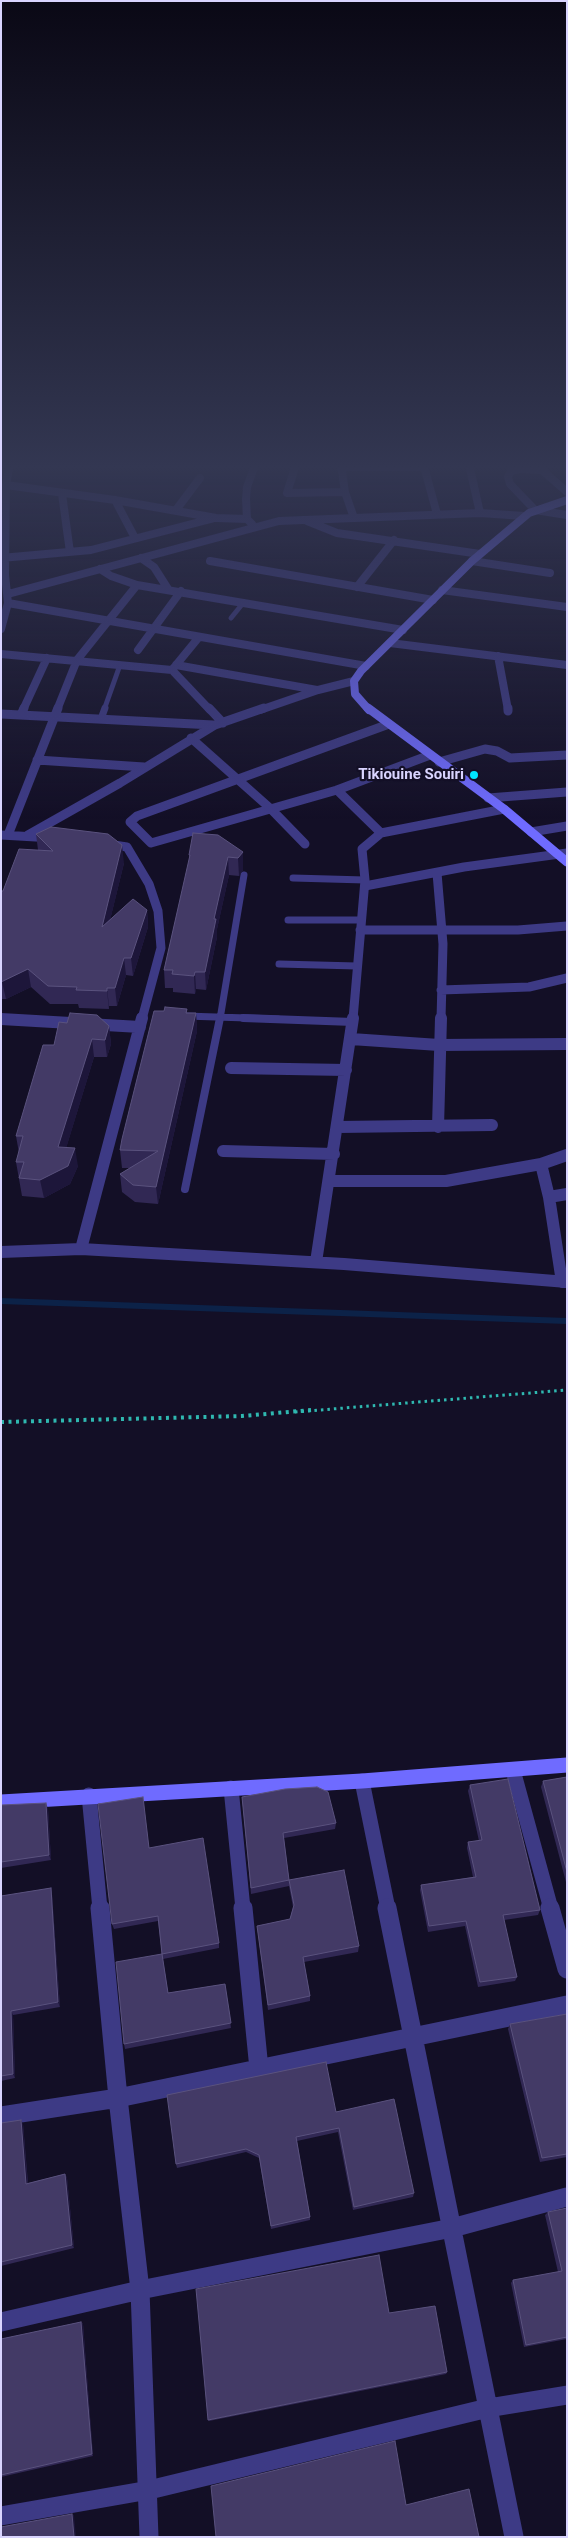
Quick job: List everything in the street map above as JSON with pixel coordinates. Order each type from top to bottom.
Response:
[{"type":"street","points":[[1,629],[8,603],[6,582]]},
{"type":"street","points":[[8,594],[51,582]]},
{"type":"street","points":[[130,582],[403,630]]},
{"type":"street","points":[[164,582],[168,589]]},
{"type":"street","points":[[331,582],[433,600]]},
{"type":"street","points":[[357,587],[361,582]]},
{"type":"street","points":[[28,835],[120,783],[191,738],[219,724],[318,690],[354,681],[366,666],[450,582]]},
{"type":"street","points":[[63,839],[28,835],[5,835],[77,660],[138,585]]},
{"type":"street","points":[[442,590],[567,607]]},
{"type":"street","points":[[138,650],[181,591]]},
{"type":"street","points":[[8,603],[366,666]]},
{"type":"street","points":[[174,668],[199,637]]},
{"type":"street","points":[[390,642],[567,664]]},
{"type":"street","points":[[1,654],[174,668],[318,690]]},
{"type":"street","points":[[498,656],[508,711]]},
{"type":"street","points":[[21,715],[47,658]]},
{"type":"street","points":[[174,668],[219,724]]},
{"type":"street","points":[[354,681],[355,694],[359,700],[504,809],[531,832],[562,853],[567,862]]},
{"type":"street","points":[[1,714],[219,724]]},
{"type":"street","points":[[151,843],[130,822],[131,819],[389,724]]},
{"type":"street","points":[[191,738],[271,809],[305,844]]},
{"type":"street","points":[[439,762],[485,749],[497,751],[510,758],[567,755]]},
{"type":"street","points":[[99,842],[127,847],[151,843],[337,790],[430,755]]},
{"type":"street","points":[[37,760],[144,767]]},
{"type":"street","points":[[337,790],[381,833]]},
{"type":"street","points":[[488,798],[567,792]]},
{"type":"street","points":[[316,1262],[351,1039],[365,883],[362,849],[370,840],[381,833],[504,809]]},
{"type":"street","points":[[531,832],[567,826]]},
{"type":"street","points":[[81,1249],[140,1027],[149,1015],[161,948],[158,912],[149,884],[127,847]]},
{"type":"street","points":[[365,883],[562,853]]},
{"type":"street","points":[[437,872],[442,930],[438,1127]]},
{"type":"street","points":[[361,925],[442,930],[518,930],[567,926]]},
{"type":"street","points":[[441,990],[529,987],[567,978]]},
{"type":"street","points":[[1,1019],[140,1027]]},
{"type":"street","points":[[351,1039],[439,1045],[533,1046],[567,1044]]},
{"type":"street","points":[[231,1068],[346,1070]]},
{"type":"street","points":[[338,1128],[492,1125]]},
{"type":"street","points":[[223,1151],[334,1154]]},
{"type":"street","points":[[330,1181],[446,1180],[541,1164],[567,1155]]},
{"type":"street","points":[[1,1252],[81,1249],[316,1262],[564,1282],[541,1164]]},
{"type":"street","points":[[549,1198],[567,1194]]},
{"type":"street","points":[[1,1802],[89,1795],[362,1781],[567,1765]]},
{"type":"street","points":[[513,1770],[567,1969]]},
{"type":"street","points":[[362,1781],[514,2537]]},
{"type":"street","points":[[231,1788],[259,2069]]},
{"type":"street","points":[[89,1795],[118,2098],[140,2290],[149,2490],[149,2537]]},
{"type":"street","points":[[1,2116],[118,2098],[567,2005]]},
{"type":"street","points":[[1,2322],[140,2290],[452,2228],[567,2197]]},
{"type":"street","points":[[1,2516],[149,2490],[488,2408],[567,2395]]},
{"type":"lane","points":[[231,618],[244,602]]},
{"type":"lane","points":[[101,719],[120,665]]},
{"type":"lane","points":[[185,1189],[220,1017],[244,875]]},
{"type":"lane","points":[[293,878],[365,883]]},
{"type":"lane","points":[[288,920],[361,925]]},
{"type":"lane","points":[[279,964],[357,966]]},
{"type":"lane","points":[[173,1016],[352,1022]]},
{"type":"path","points":[[1,1422],[242,1416],[567,1390]]},
{"type":"building","points":[[51,827],[108,834],[122,845],[102,927],[133,899],[147,910],[131,958],[124,958],[115,988],[107,988],[107,991],[76,990],[77,987],[48,986],[28,969],[1,982],[1,891],[3,891],[19,849],[53,851],[36,834]]},
{"type":"building","points":[[193,833],[218,835],[243,852],[238,858],[228,857],[214,919],[216,919],[205,972],[195,972],[194,976],[172,974],[173,970],[164,970],[190,855]]},
{"type":"building","points":[[165,1007],[187,1009],[186,1013],[196,1013],[156,1187],[133,1185],[120,1174],[158,1151],[120,1150],[154,1011],[164,1011]]},
{"type":"building","points":[[70,1013],[97,1015],[109,1026],[105,1040],[92,1039],[58,1147],[75,1148],[68,1166],[40,1180],[19,1178],[24,1162],[16,1162],[23,1136],[16,1136],[43,1045],[54,1045],[59,1022],[67,1023]]},
{"type":"building","points":[[567,1777],[567,1872],[543,1781]]},
{"type":"building","points":[[508,1779],[540,1910],[503,1915],[517,1977],[480,1982],[466,1921],[429,1926],[421,1885],[476,1877],[468,1842],[482,1840],[470,1785]]},
{"type":"building","points":[[317,1787],[328,1792],[336,1823],[283,1833],[289,1880],[251,1888],[242,1797],[285,1789]]},
{"type":"building","points":[[143,1797],[149,1848],[203,1838],[219,1943],[162,1954],[158,1916],[112,1924],[98,1804]]},
{"type":"building","points":[[46,1803],[49,1855],[1,1862],[1,1805]]},
{"type":"building","points":[[344,1870],[359,1946],[303,1957],[310,1996],[268,2005],[257,1926],[290,1919],[294,1905],[289,1880]]},
{"type":"building","points":[[51,1888],[58,2002],[11,2011],[13,2074],[1,2076],[1,1896]]},
{"type":"building","points":[[162,1954],[168,1993],[225,1984],[231,2023],[124,2044],[116,1962]]},
{"type":"building","points":[[567,2014],[567,2154],[542,2158],[510,2024]]},
{"type":"building","points":[[326,2062],[336,2112],[394,2099],[414,2193],[354,2207],[339,2128],[296,2137],[310,2217],[271,2226],[259,2155],[246,2149],[176,2164],[167,2095]]},
{"type":"building","points":[[21,2120],[26,2184],[65,2174],[72,2245],[1,2262],[1,2123]]},
{"type":"building","points":[[567,2208],[567,2337],[526,2345],[513,2280],[562,2271],[548,2212]]},
{"type":"building","points":[[379,2255],[389,2313],[435,2306],[447,2372],[208,2420],[196,2289]]},
{"type":"building","points":[[81,2322],[92,2454],[1,2475],[1,2339]]},
{"type":"building","points":[[395,2441],[406,2505],[469,2489],[479,2537],[216,2537],[211,2486]]},
{"type":"building","points":[[72,2514],[74,2537],[1,2537],[1,2527]]},
{"type":"waterway","points":[[1,1301],[567,1321]]},
{"type":"place","name":"Tikiouine Souiri","points":[[474,775]]}]
